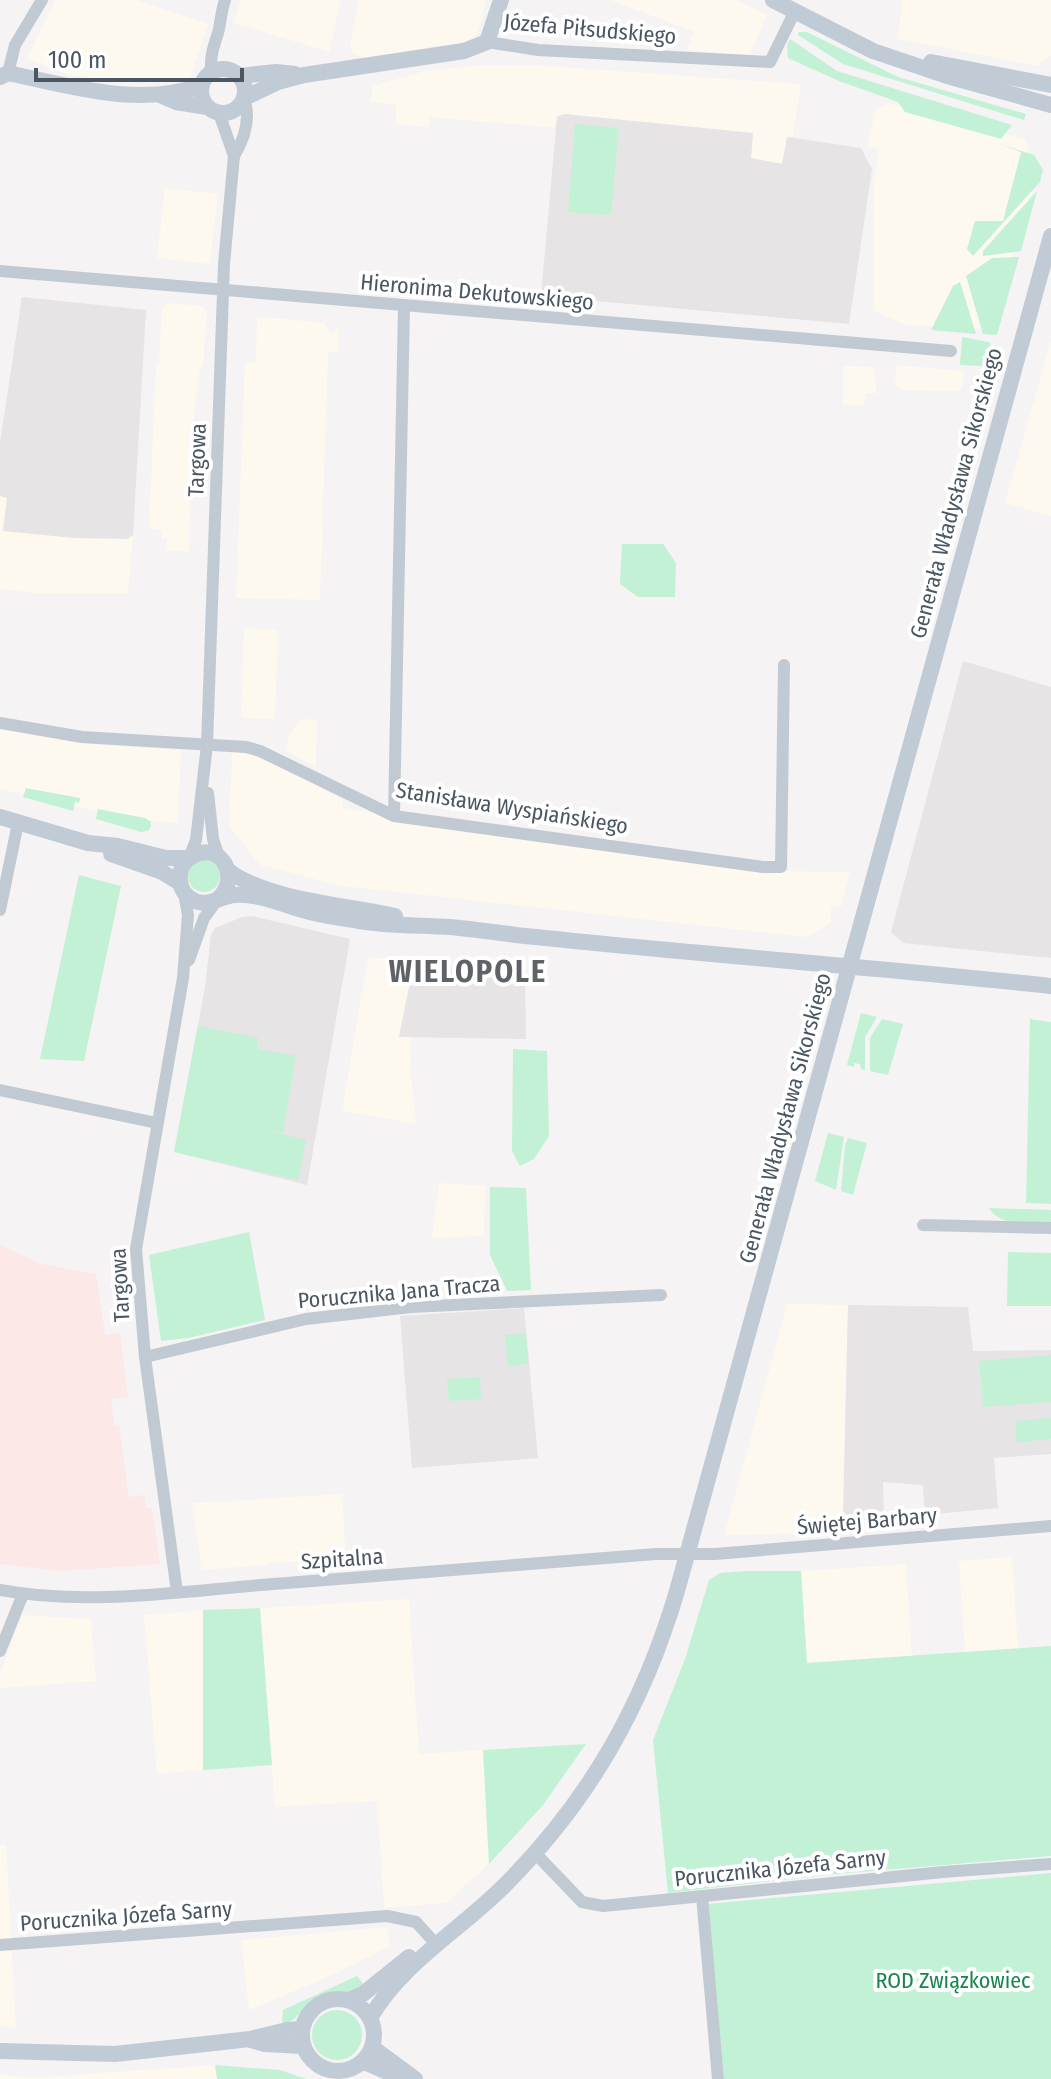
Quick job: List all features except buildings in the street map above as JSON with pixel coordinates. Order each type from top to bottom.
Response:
[{"type":"street","points":[[42,0],[15,45],[4,75],[62,85],[161,95],[176,102],[213,110],[234,110],[244,98],[245,91],[239,76],[229,70],[161,95]]},
{"type":"street","points":[[213,110],[201,96],[225,0]]},
{"type":"street","points":[[487,42],[501,0]]},
{"type":"street","points":[[773,0],[873,51],[947,76],[1051,105]]},
{"type":"street","name":"Józefa Piłsudskiego","points":[[244,98],[278,82],[304,75],[464,51],[487,42],[538,50],[770,62],[795,11]]},
{"type":"street","points":[[873,51],[1051,85]]},
{"type":"street","name":"Józefa Piłsudskiego","points":[[239,76],[276,72],[304,75]]},
{"type":"street","name":"Targowa","points":[[189,858],[196,840],[207,745],[223,290],[234,156],[249,112],[244,98]]},
{"type":"street","name":"Targowa","points":[[213,110],[234,156]]},
{"type":"street","name":"Generała Władysława Sikorskiego","points":[[370,2018],[389,1988],[435,1943],[492,1897],[535,1853],[586,1790],[624,1729],[661,1641],[1051,236]]},
{"type":"street","name":"Hieronima Dekutowskiego","points":[[0,271],[951,351]]},
{"type":"street","points":[[394,816],[404,305]]},
{"type":"street","name":"Stanisława Wyspiańskiego","points":[[0,723],[82,737],[246,747],[394,816],[781,867],[784,665]]},
{"type":"street","name":"Targowa","points":[[204,766],[213,839],[224,864]]},
{"type":"street","points":[[0,817],[88,843],[162,872],[198,902],[207,903],[236,895],[370,922],[1051,986]]},
{"type":"street","points":[[0,910],[18,823]]},
{"type":"street","points":[[88,843],[118,846],[166,858],[189,858],[203,853],[224,864],[243,881],[282,893],[447,927]]},
{"type":"street","points":[[182,888],[180,870],[189,858]]},
{"type":"street","points":[[218,899],[229,885],[224,864]]},
{"type":"street","name":"Targowa","points":[[177,1592],[145,1357],[136,1249],[183,978],[188,915],[182,888]]},
{"type":"street","name":"Targowa","points":[[183,978],[201,924],[218,899]]},
{"type":"street","points":[[0,1090],[157,1123]]},
{"type":"street","points":[[923,1225],[1051,1228]]},
{"type":"street","name":"Porucznika Jana Tracza","points":[[145,1357],[306,1319],[411,1307],[661,1295]]},
{"type":"street","name":"Świętej Barbary","points":[[687,1554],[1051,1526]]},
{"type":"street","name":"Szpitalna","points":[[0,1590],[72,1597],[177,1592],[687,1554]]},
{"type":"street","points":[[0,1651],[23,1594]]},
{"type":"street","name":"Porucznika Józefa Sarny","points":[[535,1853],[582,1902],[603,1906],[1051,1864]]},
{"type":"street","points":[[702,1896],[718,2079]]},
{"type":"street","name":"Porucznika Józefa Sarny","points":[[0,1945],[387,1916],[416,1922],[435,1943]]},
{"type":"street","name":"Generała Władysława Sikorskiego","points":[[349,2000],[363,1994],[415,1953],[435,1943]]},
{"type":"street","points":[[349,2000],[365,2010],[370,2018],[374,2027],[368,2055],[354,2068],[342,2072],[329,2071],[309,2057],[303,2038],[306,2018],[324,2001],[349,2000]]},
{"type":"street","points":[[0,2051],[115,2054],[250,2039],[287,2030],[303,2038]]},
{"type":"street","points":[[368,2055],[399,2077],[413,2078]]},
{"type":"shaded area","points":[[55,0],[136,0],[208,24],[191,76],[189,79],[114,82],[66,74],[27,58]]},
{"type":"shaded area","points":[[241,0],[341,0],[329,52],[233,23]]},
{"type":"shaded area","points":[[359,0],[486,0],[479,30],[465,42],[363,58],[353,53],[350,45]]},
{"type":"shaded area","points":[[610,0],[736,0],[767,15],[750,55],[687,50],[694,32]]},
{"type":"shaded area","points":[[902,0],[1051,0],[1051,55],[1038,66],[898,39]]},
{"type":"shaded area","points":[[483,65],[533,65],[801,84],[793,136],[788,136],[782,164],[750,158],[753,133],[564,114],[557,117],[556,128],[430,117],[429,127],[404,125],[396,124],[396,105],[371,102],[372,86],[426,71]]},
{"type":"shaded area","points":[[888,103],[1024,139],[1029,148],[1024,166],[1035,182],[990,329],[905,325],[874,311],[874,180],[879,150],[867,146],[876,110]]},
{"type":"shaded area","points":[[564,114],[753,133],[751,158],[782,164],[787,137],[861,148],[872,169],[849,324],[541,296],[557,117]]},
{"type":"shaded area","points":[[165,188],[218,194],[210,264],[157,258]]},
{"type":"shaded area","points":[[22,297],[146,310],[133,535],[128,539],[74,538],[3,531],[7,498],[0,496],[0,443]]},
{"type":"shaded area","points":[[169,303],[202,306],[207,312],[203,367],[200,367],[193,425],[189,552],[166,550],[167,538],[162,538],[162,530],[149,529],[156,363],[159,363],[162,307]]},
{"type":"shaded area","points":[[257,318],[324,323],[329,331],[335,332],[335,328],[339,327],[339,352],[328,352],[320,600],[236,598],[245,362],[256,363]]},
{"type":"shaded area","points":[[1051,340],[1051,516],[1005,503]]},
{"type":"shaded area","points":[[896,365],[964,371],[963,384],[959,391],[900,390],[895,386]]},
{"type":"shaded area","points":[[843,366],[875,367],[876,393],[865,393],[864,405],[843,405]]},
{"type":"shaded area","points":[[0,496],[7,497],[3,531],[128,539],[133,535],[128,593],[34,593],[0,589]]},
{"type":"shaded area","points":[[244,628],[278,630],[275,719],[241,718]]},
{"type":"shaded area","points":[[963,661],[1051,687],[1051,958],[903,943],[891,932]]},
{"type":"shaded area","points":[[301,719],[317,720],[316,767],[286,751],[289,734]]},
{"type":"shaded area","points":[[0,728],[100,745],[181,750],[178,823],[133,819],[0,789]]},
{"type":"shaded area","points":[[232,752],[255,754],[342,800],[343,808],[777,871],[850,872],[841,907],[831,907],[831,923],[806,937],[342,886],[260,865],[229,823]]},
{"type":"shaded area","points":[[252,916],[350,939],[307,1185],[174,1152],[205,987],[211,935],[215,928]]},
{"type":"shaded area","points":[[368,957],[414,962],[399,1036],[411,1037],[410,1063],[416,1124],[342,1111]]},
{"type":"shaded area","points":[[414,962],[525,975],[526,1039],[399,1037]]},
{"type":"shaded area","points":[[439,1183],[485,1186],[484,1236],[432,1238]]},
{"type":"shaded area","points":[[0,1245],[41,1264],[96,1274],[105,1335],[120,1333],[128,1397],[111,1399],[114,1426],[119,1425],[129,1497],[144,1495],[146,1508],[152,1508],[160,1564],[59,1571],[0,1564]]},
{"type":"shaded area","points":[[787,1304],[848,1305],[842,1533],[724,1535]]},
{"type":"shaded area","points":[[848,1305],[968,1307],[973,1351],[1051,1350],[1051,1454],[994,1458],[998,1508],[925,1515],[923,1485],[883,1482],[884,1518],[843,1521]]},
{"type":"shaded area","points":[[524,1308],[538,1458],[412,1468],[400,1316]]},
{"type":"shaded area","points":[[342,1494],[346,1559],[202,1570],[192,1503]]},
{"type":"shaded area","points":[[1012,1557],[1018,1649],[965,1652],[959,1561]]},
{"type":"shaded area","points":[[906,1564],[912,1656],[807,1663],[801,1571]]},
{"type":"shaded area","points":[[409,1599],[419,1754],[483,1750],[489,1864],[446,1903],[384,1908],[377,1801],[275,1807],[260,1608]]},
{"type":"shaded area","points":[[203,1610],[203,1770],[157,1774],[144,1615]]},
{"type":"shaded area","points":[[23,1615],[91,1619],[96,1681],[0,1688],[0,1673]]},
{"type":"shaded area","points":[[0,1845],[6,1845],[16,2028],[0,2026]]},
{"type":"shaded area","points":[[387,1927],[390,1946],[330,1976],[249,2010],[241,1940]]},
{"type":"shaded area","points":[[215,2065],[217,2079],[0,2079],[0,2074],[30,2078]]},
{"type":"green space","points":[[799,32],[807,32],[898,77],[1026,114],[1024,120],[843,64],[798,35]]},
{"type":"green space","points":[[790,39],[837,71],[1012,125],[1001,139],[905,112],[898,102],[839,81],[788,58]]},
{"type":"green space","points":[[575,124],[619,128],[611,215],[568,212]]},
{"type":"green space","points":[[1000,144],[1034,155],[1043,170],[1040,182],[973,256],[967,249],[975,221],[1003,221],[1021,152]]},
{"type":"green space","points":[[1037,191],[1021,251],[983,256],[983,251]]},
{"type":"green space","points":[[1019,257],[997,335],[983,334],[966,276],[992,258]]},
{"type":"green space","points":[[960,282],[976,334],[931,330],[953,286]]},
{"type":"green space","points":[[962,337],[989,342],[993,350],[988,364],[960,365]]},
{"type":"green space","points":[[622,544],[663,544],[676,563],[675,597],[638,597],[620,584]]},
{"type":"green space","points":[[26,788],[80,798],[79,803],[75,802],[73,811],[23,797]]},
{"type":"green space","points":[[98,809],[145,818],[151,822],[151,827],[141,832],[96,819]]},
{"type":"green space","points":[[204,860],[215,865],[220,876],[215,887],[204,892],[193,887],[188,876],[193,865]]},
{"type":"green space","points":[[79,875],[121,886],[84,1061],[40,1059]]},
{"type":"green space","points":[[861,1013],[877,1017],[865,1037],[865,1070],[861,1069],[860,1064],[854,1063],[854,1067],[847,1065]]},
{"type":"green space","points":[[882,1019],[903,1024],[888,1075],[870,1071],[870,1038]]},
{"type":"green space","points":[[1030,1019],[1051,1022],[1051,1204],[1026,1203]]},
{"type":"green space","points":[[198,1026],[258,1038],[257,1049],[296,1056],[283,1133],[265,1130],[306,1140],[298,1180],[174,1152]]},
{"type":"green space","points":[[513,1049],[547,1051],[549,1136],[534,1159],[520,1166],[512,1151]]},
{"type":"green space","points":[[828,1133],[844,1137],[836,1190],[815,1181]]},
{"type":"green space","points":[[848,1138],[867,1143],[853,1195],[841,1191]]},
{"type":"green space","points":[[490,1187],[526,1188],[531,1290],[507,1291],[490,1255]]},
{"type":"green space","points":[[989,1208],[1051,1210],[1051,1222],[1008,1221]]},
{"type":"green space","points":[[249,1232],[265,1320],[188,1338],[161,1341],[149,1255]]},
{"type":"green space","points":[[1008,1252],[1051,1253],[1051,1306],[1007,1306]]},
{"type":"green space","points":[[526,1333],[528,1364],[508,1366],[505,1335]]},
{"type":"green space","points":[[1051,1355],[1051,1402],[983,1407],[979,1361]]},
{"type":"green space","points":[[480,1377],[481,1399],[449,1401],[447,1379]]},
{"type":"green space","points":[[1051,1418],[1051,1439],[1017,1442],[1015,1421]]},
{"type":"green space","points":[[801,1571],[807,1663],[1051,1646],[1051,1856],[825,1875],[668,1893],[653,1740],[685,1659],[709,1580],[720,1573]]},
{"type":"green space","points":[[260,1608],[272,1765],[203,1770],[203,1610]]},
{"type":"green space","points":[[586,1744],[543,1805],[489,1864],[483,1750]]},
{"type":"green space","name":"ROD Związkowiec","points":[[1051,1873],[1051,2079],[724,2079],[707,1904]]},
{"type":"green space","points":[[357,1976],[365,1986],[315,1998],[293,2020],[282,2025],[283,2010]]},
{"type":"green space","points":[[337,2010],[355,2017],[362,2035],[355,2053],[337,2060],[319,2053],[312,2035],[319,2017]]},
{"type":"green space","points":[[215,2065],[280,2070],[306,2079],[217,2079]]},
{"type":"district","name":"WIELOPOLE","points":[[468,972]]}]
